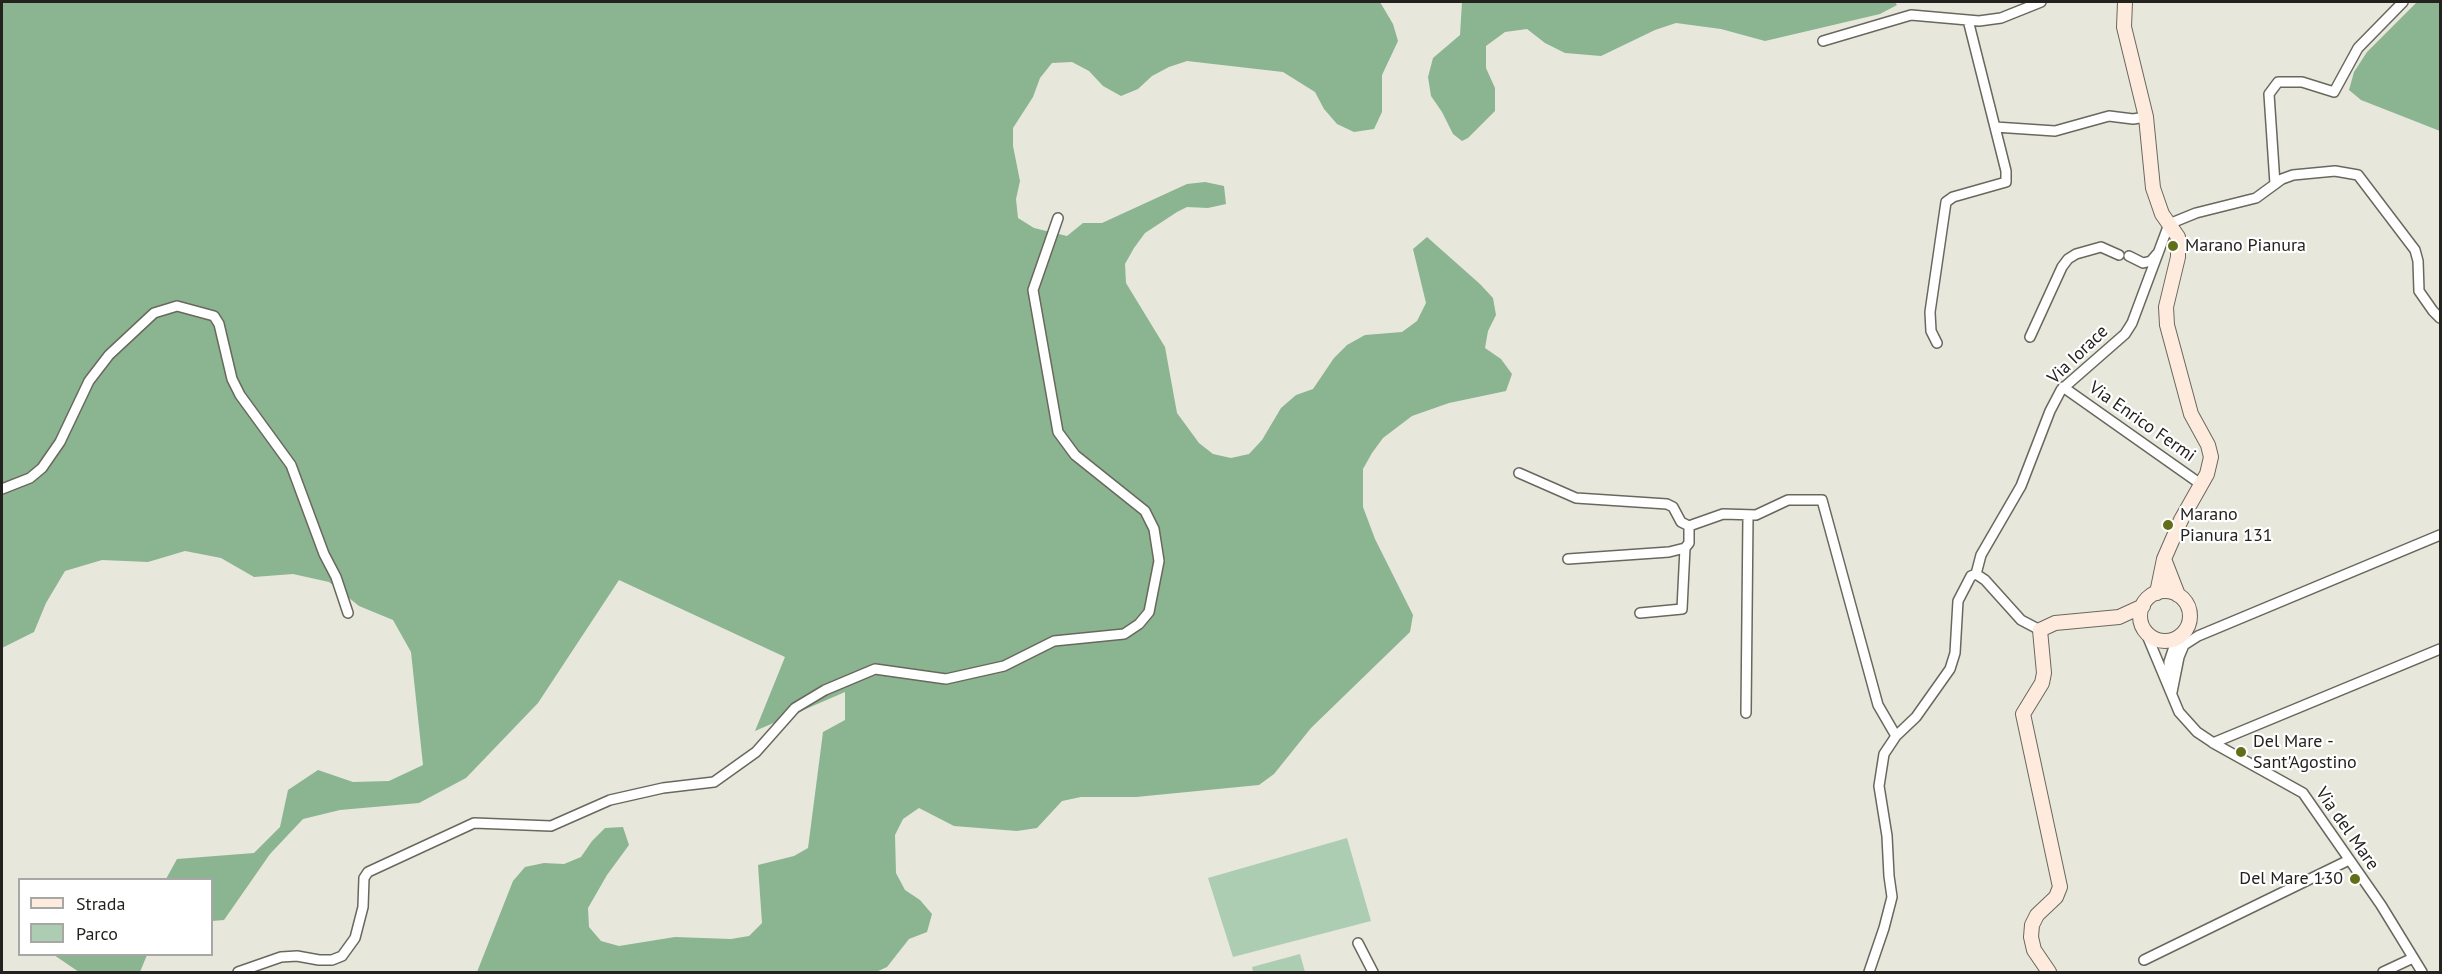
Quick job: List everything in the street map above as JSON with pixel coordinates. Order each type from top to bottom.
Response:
[{"type":"street","points":[[1822,41],[1911,15],[1968,20],[2001,18],[2041,2]]},
{"type":"street","points":[[2125,2],[2124,27],[2146,117],[2153,188],[2162,214],[2178,237],[2178,257],[2166,306],[2167,325],[2191,414],[2208,445],[2212,462],[2202,485],[2181,520],[2164,560],[2157,593]]},
{"type":"street","points":[[2276,184],[2269,94],[2278,82],[2302,82],[2334,92],[2358,48],[2403,2]]},
{"type":"street","points":[[1937,343],[1931,331],[1930,312],[1946,202],[1953,196],[2006,182],[2006,171],[1968,20]]},
{"type":"street","points":[[1995,127],[2055,131],[2109,116],[2133,119],[2146,117]]},
{"type":"street","points":[[2169,224],[2196,213],[2256,198],[2293,175],[2335,171],[2358,175],[2415,250],[2418,261],[2419,291],[2440,318]]},
{"type":"street","points":[[238,972],[281,957],[297,956],[326,960],[342,956],[355,938],[363,907],[364,878],[368,872],[474,823],[551,826],[610,800],[663,788],[714,782],[756,752],[795,708],[825,690],[875,669],[946,679],[1004,666],[1054,640],[1124,634],[1139,624],[1149,612],[1158,561],[1154,529],[1145,512],[1075,455],[1058,432],[1033,290],[1058,218]]},
{"type":"street","name":"Via Iorace","points":[[1869,972],[1892,897],[1887,836],[1879,786],[1884,754],[1896,736],[1916,717],[1950,669],[1955,653],[1958,601],[1971,576],[1976,574],[1981,555],[2021,486],[2050,411],[2063,387],[2124,334],[2132,323],[2169,224]]},
{"type":"street","points":[[2030,337],[2068,259],[2101,246],[2143,264],[2151,261],[2161,250]]},
{"type":"street","points":[[2,489],[30,478],[42,468],[60,442],[89,381],[110,355],[153,313],[177,306],[214,316],[219,324],[232,379],[240,395],[291,465],[324,554],[334,571],[348,613]]},
{"type":"street","name":"Via Enrico Fermi","points":[[2063,387],[2202,485]]},
{"type":"street","points":[[1519,473],[1576,498],[1667,504],[1673,507],[1681,522],[1689,526],[1723,514],[1748,516],[1765,512],[1788,500],[1822,500],[1878,705],[1896,736]]},
{"type":"street","points":[[1746,713],[1748,516]]},
{"type":"street","points":[[1640,613],[1682,609],[1685,548],[1689,543],[1689,526]]},
{"type":"street","points":[[2170,688],[2184,645],[2198,636],[2440,535]]},
{"type":"street","points":[[1568,559],[1669,552],[1685,548]]},
{"type":"street","points":[[2164,560],[2178,595],[2185,602],[2190,614],[2187,627],[2177,638],[2169,662],[2170,688]]},
{"type":"street","points":[[1976,574],[1985,580],[2021,620],[2040,630]]},
{"type":"street","points":[[2145,631],[2140,619],[2143,606],[2148,598],[2157,593],[2169,592],[2178,595]]},
{"type":"street","points":[[2040,630],[2055,623],[2119,617],[2143,606]]},
{"type":"street","points":[[2119,617],[2162,641],[2177,638]]},
{"type":"street","points":[[2040,630],[2044,673],[2042,683],[2023,714],[2060,887],[2056,897],[2037,915],[2032,925],[2031,937],[2034,950],[2049,972]]},
{"type":"street","name":"Via del Mare","points":[[2145,631],[2179,712],[2197,732],[2213,743],[2303,793],[2381,905],[2422,972]]},
{"type":"street","points":[[2213,743],[2440,649]]},
{"type":"street","points":[[2144,960],[2349,860]]},
{"type":"street","points":[[1358,944],[1373,972]]},
{"type":"street","points":[[2383,972],[2413,958]]},
{"type":"green space","points":[[2,2],[1380,2],[1393,24],[1398,41],[1382,75],[1382,112],[1374,129],[1354,132],[1337,124],[1324,109],[1315,92],[1283,72],[1187,61],[1152,76],[1138,89],[1121,96],[1103,86],[1089,71],[1072,62],[1052,63],[1040,78],[1033,97],[1013,128],[1013,146],[1020,181],[1016,199],[1018,218],[1034,228],[1067,236],[1083,223],[1102,223],[1187,184],[1205,182],[1224,186],[1226,204],[1208,208],[1187,207],[1177,212],[1145,233],[1125,264],[1126,283],[1165,347],[1177,413],[1199,443],[1213,454],[1231,458],[1249,454],[1262,440],[1281,408],[1296,395],[1313,389],[1334,358],[1347,345],[1365,335],[1402,332],[1417,321],[1426,303],[1413,249],[1427,237],[1493,298],[1496,315],[1488,331],[1485,348],[1501,359],[1512,374],[1506,391],[1449,403],[1412,416],[1383,438],[1372,453],[1363,469],[1363,507],[1375,539],[1413,615],[1410,632],[1311,728],[1274,774],[1259,785],[1136,797],[1081,797],[1062,801],[1037,828],[1017,831],[954,826],[919,808],[903,819],[895,835],[896,873],[905,890],[920,900],[932,914],[927,932],[909,939],[887,967],[876,972],[477,972],[513,881],[525,867],[544,863],[564,864],[581,857],[605,828],[623,827],[629,845],[607,875],[588,908],[589,927],[601,941],[619,946],[675,937],[731,939],[749,936],[762,923],[758,865],[794,856],[808,848],[823,732],[845,720],[845,692],[755,731],[785,657],[619,580],[538,703],[466,778],[419,803],[340,810],[303,819],[270,854],[224,920],[213,921],[213,878],[167,878],[177,859],[254,853],[280,827],[288,790],[318,770],[353,782],[389,781],[423,765],[411,652],[393,620],[359,606],[329,582],[293,574],[254,577],[221,558],[185,551],[148,562],[102,560],[65,571],[46,603],[34,632],[2,648]]},
{"type":"green space","points":[[1462,2],[1895,2],[1897,5],[1880,14],[1765,41],[1721,29],[1676,23],[1655,30],[1601,56],[1565,53],[1545,43],[1527,29],[1505,32],[1486,46],[1486,68],[1495,88],[1495,111],[1468,138],[1462,141],[1453,134],[1431,96],[1428,77],[1433,58],[1460,35]]},
{"type":"green space","points":[[2417,2],[2440,2],[2440,131],[2361,100],[2349,90],[2354,72],[2367,52]]},
{"type":"green space","points":[[1347,838],[1371,921],[1233,957],[1208,878]]},
{"type":"green space","points":[[1300,954],[1305,972],[1253,972],[1252,967]]},
{"type":"green space","points":[[55,956],[147,956],[140,972],[79,972]]},
{"type":"place","name":"Marano Pianura","points":[[2173,246]]},
{"type":"place","name":"Marano Pianura 131","points":[[2168,525]]},
{"type":"place","name":"Del Mare - Sant'Agostino","points":[[2241,752]]},
{"type":"place","name":"Del Mare 130","points":[[2355,879]]}]
